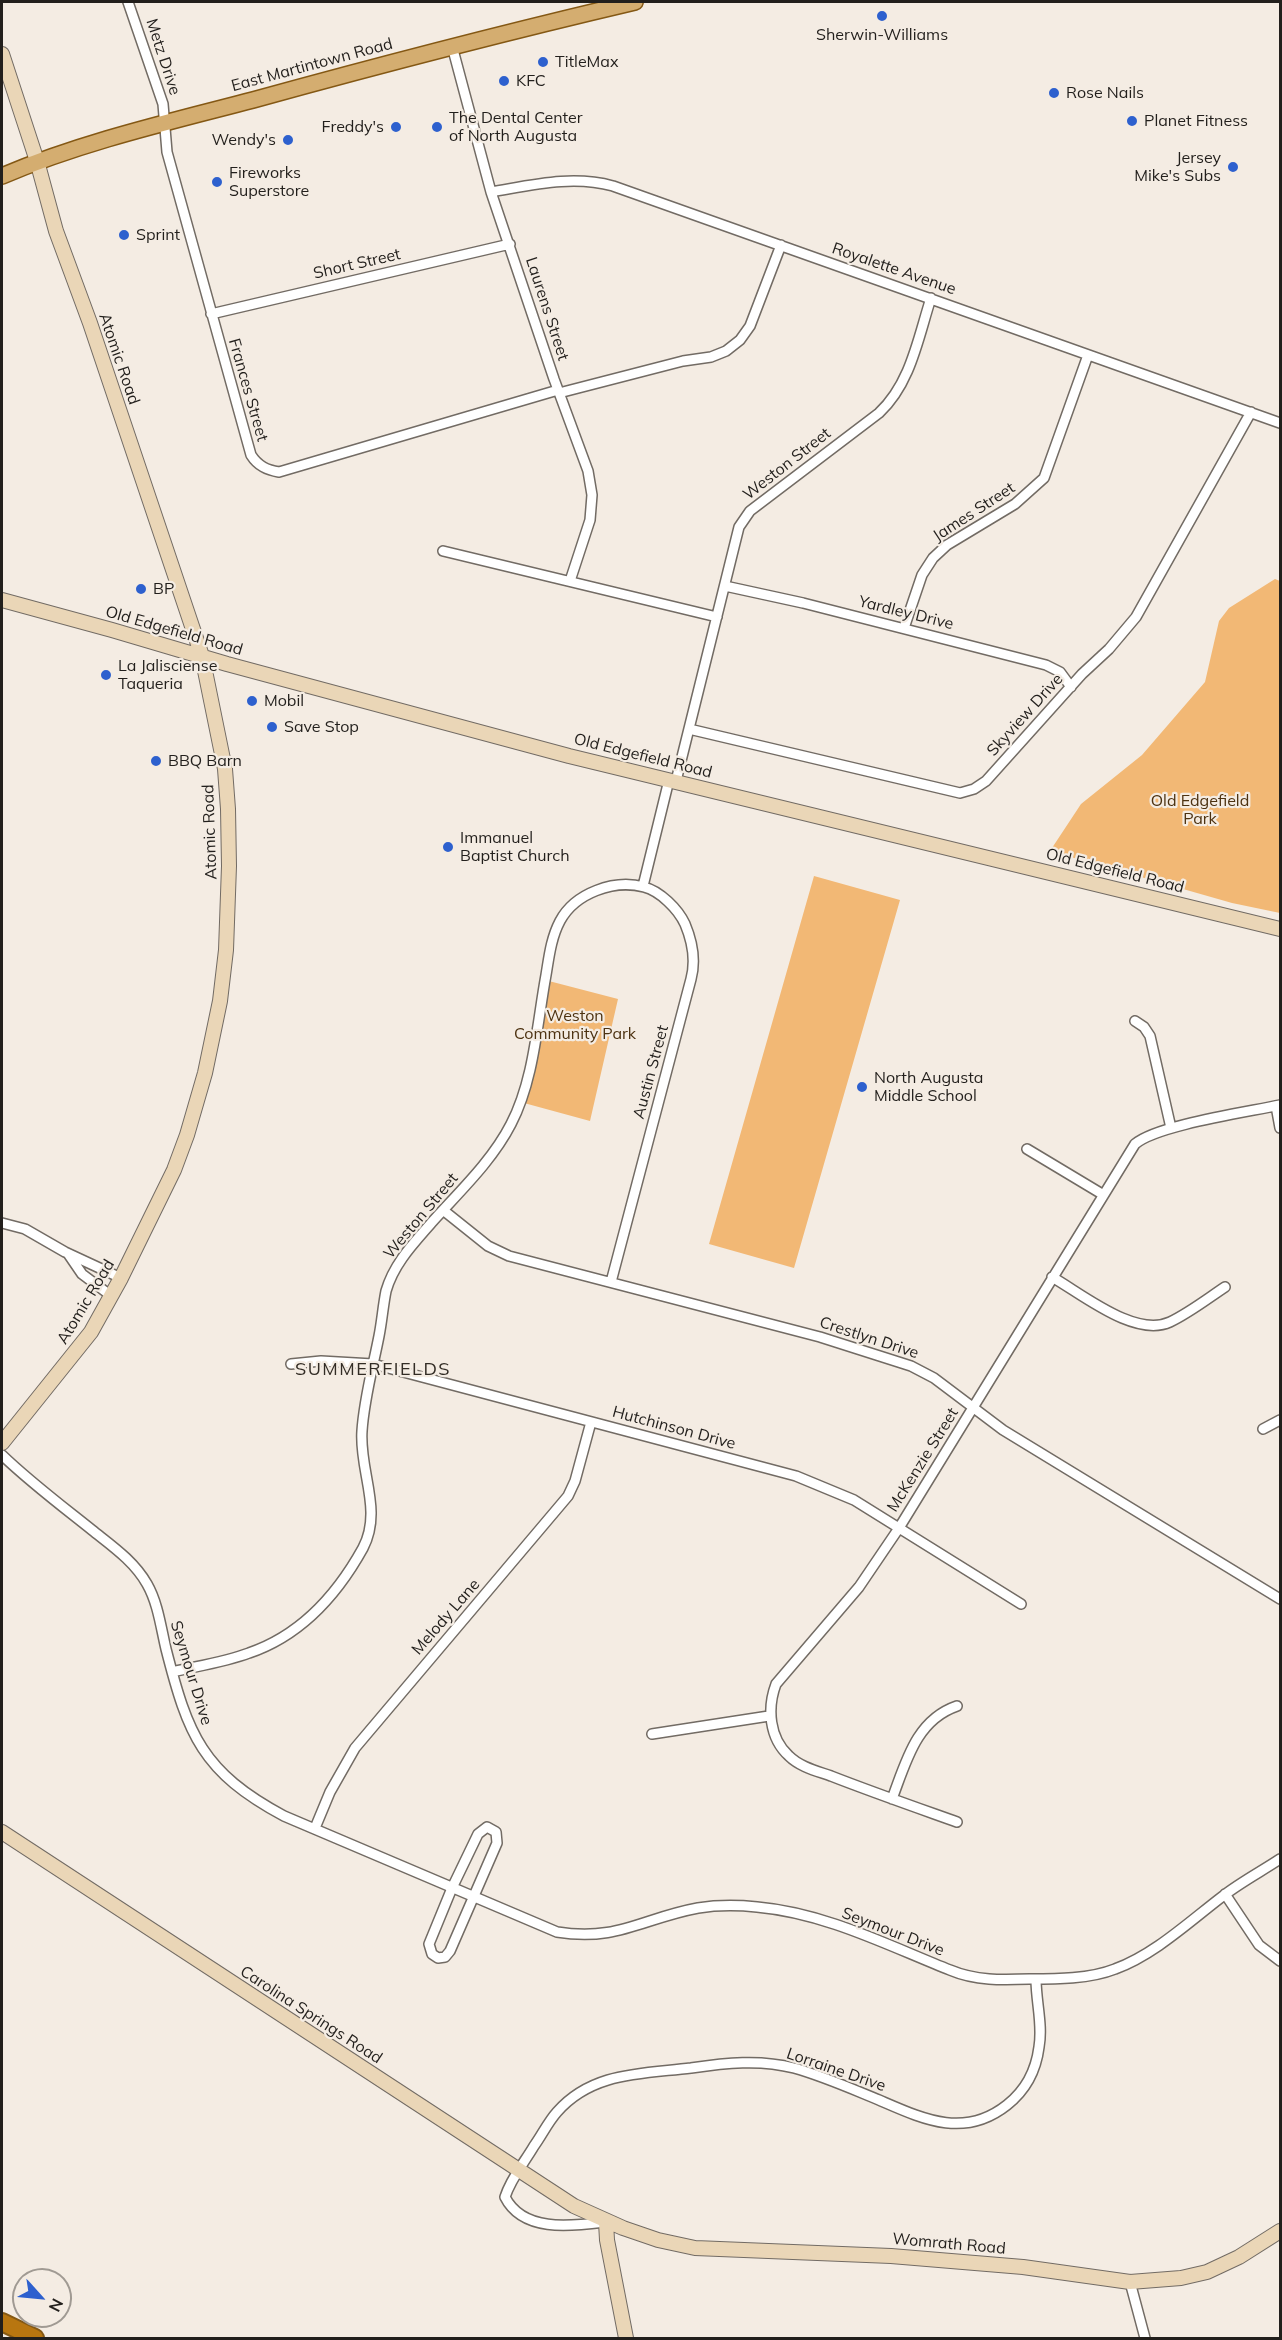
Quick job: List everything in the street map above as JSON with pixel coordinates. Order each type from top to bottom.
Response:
[{"type":"highway","points":[[2,2322],[34,2338]]},
{"type":"main road","name":"East Martintown Road","points":[[2,176],[37,161],[166,123],[452,46],[635,2]]},
{"type":"street","name":"Metz Drive","points":[[128,2],[163,104],[166,123]]},
{"type":"street","name":"Laurens Street","points":[[452,46],[492,192],[588,471],[592,495],[590,520],[570,581]]},
{"type":"street","name":"Atomic Road","points":[[2,54],[37,161],[56,231],[90,323],[202,656],[223,757],[228,809],[228,913],[224,976],[205,1073],[187,1135],[167,1187],[91,1332],[2,1443]]},
{"type":"street","name":"Frances Street","points":[[166,123],[167,152],[251,455],[259,464],[272,471],[279,471],[559,392],[683,361],[711,357],[726,351],[740,340],[750,326],[781,245]]},
{"type":"street","name":"Royalette Avenue","points":[[492,192],[563,180],[600,183],[1281,423]]},
{"type":"street","name":"Short Street","points":[[211,314],[510,244]]},
{"type":"street","name":"Weston Street","points":[[172,1672],[247,1654],[274,1642],[307,1622],[336,1590],[362,1550],[372,1520],[362,1446],[363,1417],[385,1298],[392,1276],[403,1255],[491,1156],[508,1130],[518,1108],[532,1056],[550,947],[560,920],[574,904],[591,893],[620,885],[644,886],[689,729],[736,535],[743,520],[750,511],[879,413],[895,396],[906,376],[931,298]]},
{"type":"street","name":"James Street","points":[[903,628],[922,575],[933,558],[947,545],[1015,504],[1044,478],[1088,355]]},
{"type":"street","name":"Skyview Drive","points":[[689,729],[960,793],[974,789],[986,781],[1071,687],[1109,649],[1136,616],[1251,412]]},
{"type":"street","points":[[443,551],[717,617]]},
{"type":"street","name":"Yardley Drive","points":[[724,586],[803,603],[1046,665],[1060,672],[1071,687]]},
{"type":"street","name":"Old Edgefield Road","points":[[2,600],[227,664],[551,751],[1281,929]]},
{"type":"street","name":"Austin Street","points":[[611,1282],[693,970],[694,951],[681,916],[660,895],[644,886]]},
{"type":"street","points":[[1135,1021],[1144,1027],[1150,1036],[1171,1128]]},
{"type":"street","name":"McKenzie Street","points":[[769,1716],[773,1692],[781,1676],[859,1587],[899,1528],[1102,1194],[1135,1144],[1145,1137],[1171,1128],[1278,1105],[1281,1128]]},
{"type":"street","points":[[1027,1149],[1102,1194]]},
{"type":"street","name":"Crestlyn Drive","points":[[443,1210],[488,1245],[509,1256],[820,1337],[911,1366],[934,1378],[972,1409],[1003,1430],[1281,1599]]},
{"type":"street","points":[[2,1223],[24,1229],[65,1252],[121,1278]]},
{"type":"street","points":[[65,1252],[72,1258],[82,1274],[110,1295]]},
{"type":"street","points":[[1052,1277],[1111,1312],[1131,1322],[1146,1325],[1170,1322],[1225,1287]]},
{"type":"street","name":"Hutchinson Drive","points":[[291,1364],[321,1361],[373,1364],[809,1480],[854,1500],[1022,1604]]},
{"type":"street","points":[[1263,1428],[1281,1420]]},
{"type":"street","name":"Melody Lane","points":[[315,1828],[337,1777],[355,1748],[568,1496],[575,1480],[591,1422]]},
{"type":"street","name":"Seymour Drive","points":[[2,1455],[21,1473],[113,1546],[140,1573],[148,1585],[155,1605],[172,1672],[192,1732],[216,1767],[258,1802],[284,1816],[557,1932],[579,1936],[618,1932],[697,1909],[723,1906],[770,1909],[844,1928],[970,1977],[996,1980],[1036,1979],[1102,1973],[1123,1966],[1178,1931],[1225,1894],[1281,1859]]},
{"type":"street","points":[[892,1799],[915,1740],[933,1719],[942,1712],[957,1706]]},
{"type":"street","points":[[652,1734],[769,1716],[778,1742],[793,1760],[957,1822]]},
{"type":"street","points":[[490,1827],[498,1835],[497,1843],[450,1951],[446,1957],[438,1958],[432,1954],[429,1944],[452,1888],[478,1834],[483,1828],[490,1827]]},
{"type":"street","name":"Carolina Springs Road","points":[[2,1832],[574,2206],[606,2222]]},
{"type":"street","points":[[1225,1894],[1259,1945],[1281,1961]]},
{"type":"street","name":"Lorraine Drive","points":[[606,2222],[566,2227],[553,2226],[533,2221],[513,2209],[505,2197],[509,2183],[555,2115],[565,2103],[586,2088],[609,2078],[747,2062],[796,2068],[930,2120],[959,2124],[988,2117],[1013,2100],[1028,2083],[1035,2066],[1040,2039],[1036,1979]]},
{"type":"street","points":[[606,2222],[607,2240],[626,2338]]},
{"type":"street","name":"Womrath Road","points":[[606,2222],[658,2240],[695,2248],[902,2256],[1130,2282],[1181,2278],[1207,2272],[1239,2257],[1281,2231]]},
{"type":"street","points":[[1130,2282],[1145,2338]]},
{"type":"green space","name":"Old Edgefield Park","points":[[1275,579],[1280,581],[1280,913],[1232,903],[1050,851],[1081,804],[1142,755],[1205,682],[1219,621],[1229,608]]},
{"type":"green space","points":[[814,876],[900,900],[794,1268],[709,1244]]},
{"type":"green space","name":"Weston Community Park","points":[[545,980],[618,999],[590,1121],[524,1103]]},
{"type":"place","name":"Sherwin-Williams","points":[[882,16]]},
{"type":"place","name":"TitleMax","points":[[543,62]]},
{"type":"place","name":"KFC","points":[[504,81]]},
{"type":"place","name":"Rose Nails","points":[[1054,93]]},
{"type":"place","name":"Planet Fitness","points":[[1132,121]]},
{"type":"place","name":"Freddy's","points":[[396,127]]},
{"type":"place","name":"The Dental Center of North Augusta","points":[[437,127]]},
{"type":"place","name":"Wendy's","points":[[288,140]]},
{"type":"place","name":"Jersey Mike's Subs","points":[[1233,167]]},
{"type":"place","name":"Fireworks Superstore","points":[[217,182]]},
{"type":"place","name":"Sprint","points":[[124,235]]},
{"type":"place","name":"BP","points":[[141,589]]},
{"type":"place","name":"La Jalisciense Taqueria","points":[[106,675]]},
{"type":"place","name":"Mobil","points":[[252,701]]},
{"type":"place","name":"Save Stop","points":[[272,727]]},
{"type":"place","name":"BBQ Barn","points":[[156,761]]},
{"type":"place","name":"Immanuel Baptist Church","points":[[448,847]]},
{"type":"place","name":"North Augusta Middle School","points":[[862,1087]]},
{"type":"district","name":"SUMMERFIELDS","points":[[373,1370]]}]
